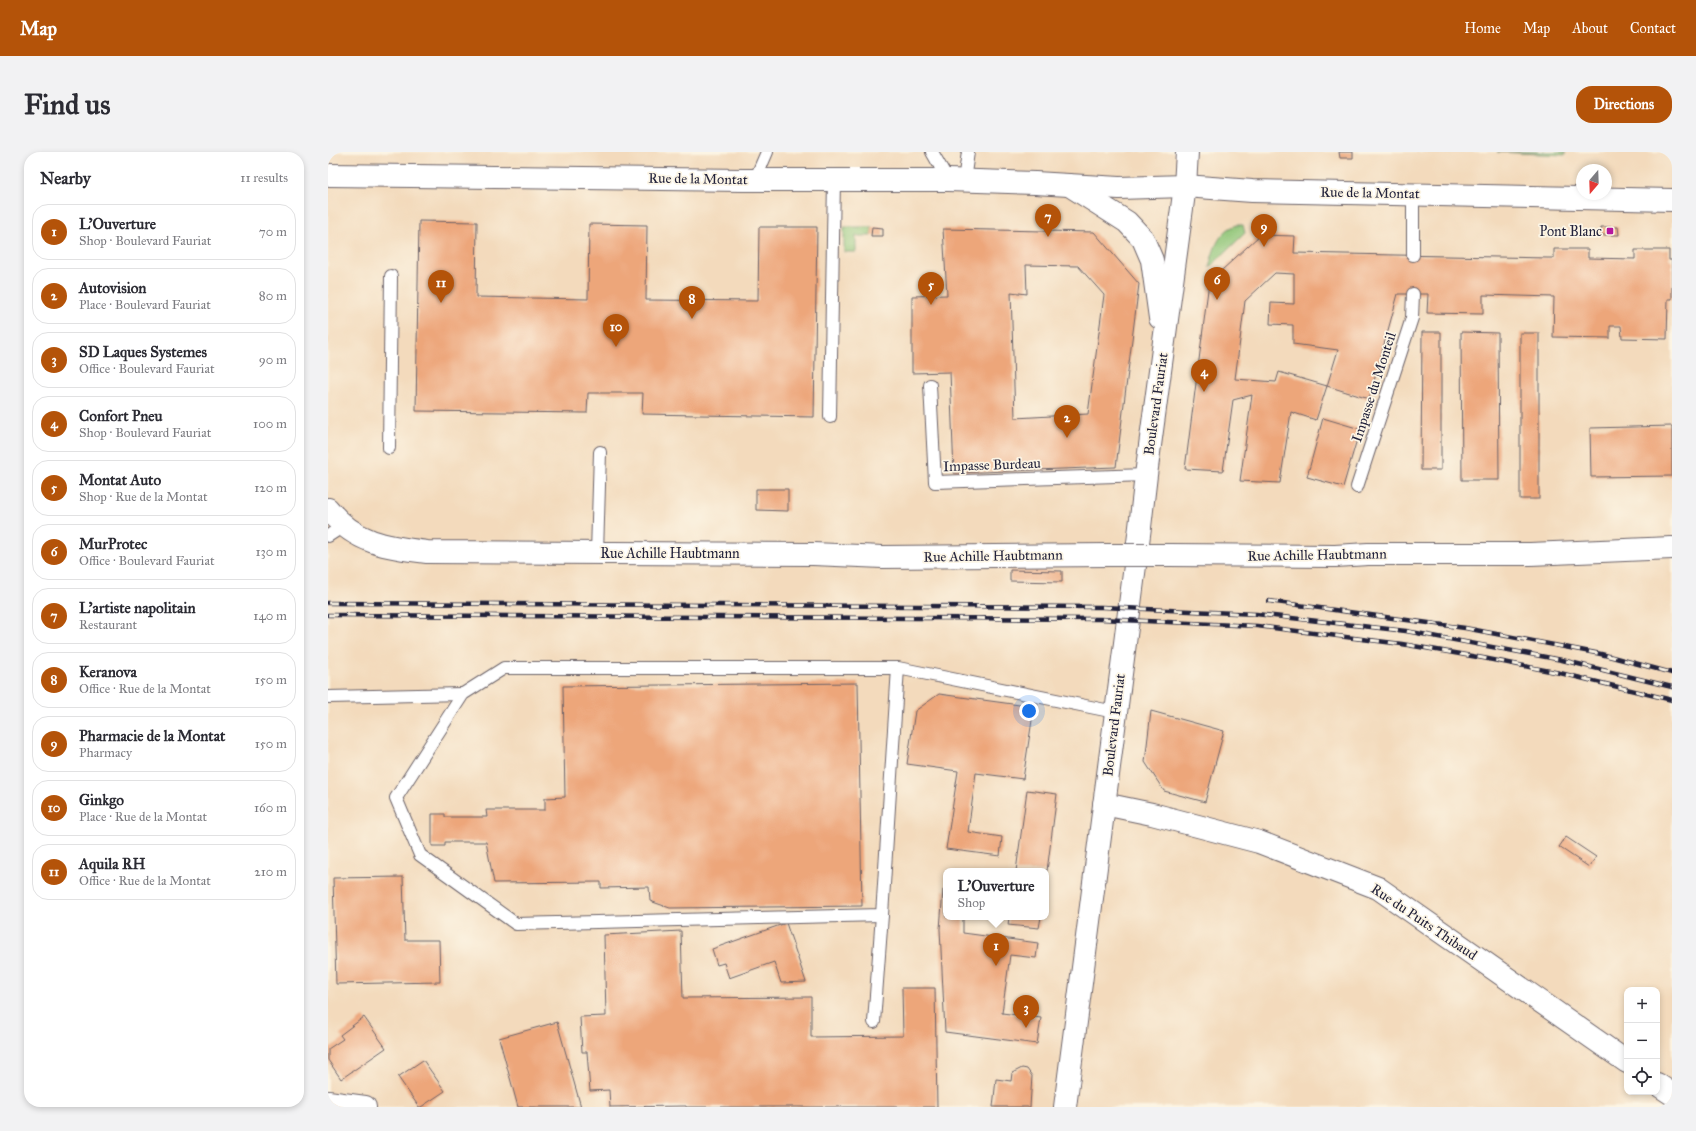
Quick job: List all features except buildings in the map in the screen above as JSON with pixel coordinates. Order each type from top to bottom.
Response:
[{"type":"main road","name":"Boulevard Fauriat","points":[[1065,1107],[1115,712],[1185,186],[1187,152]]},
{"type":"main road","name":"Rue de la Montat","points":[[328,174],[755,180],[956,180],[1119,188],[1185,186],[1252,190],[1672,200]]},
{"type":"main road","name":"Boulevard Fauriat","points":[[1069,185],[1126,222],[1143,239],[1152,260],[1164,343]]},
{"type":"main road","name":"Rue Achille Haubtmann","points":[[328,509],[337,530],[390,548],[427,552],[813,554],[883,557],[1110,555],[1335,556],[1368,554],[1530,554],[1672,548]]},
{"type":"main road","name":"Rue du Puits Thibaud","points":[[1104,804],[1152,814],[1259,842],[1378,888],[1624,1060]]},
{"type":"main road","points":[[1660,1086],[1672,1094]]},
{"type":"main road","points":[[328,1102],[365,1107]]},
{"type":"lane","points":[[755,180],[767,152]]},
{"type":"lane","points":[[933,152],[956,180],[968,152]]},
{"type":"lane","points":[[830,417],[834,179]]},
{"type":"lane","points":[[1413,193],[1413,255]]},
{"type":"lane","points":[[389,448],[391,276]]},
{"type":"lane","name":"Impasse du Monteil","points":[[1357,487],[1412,318],[1413,294]]},
{"type":"lane","name":"Impasse Burdeau","points":[[930,385],[935,482],[1146,475]]},
{"type":"lane","points":[[597,553],[600,452]]},
{"type":"lane","points":[[882,915],[516,924],[420,854],[396,798],[463,694],[504,668],[898,668],[1115,712]]},
{"type":"lane","points":[[874,1022],[898,668]]},
{"type":"lane","points":[[328,697],[463,694]]},
{"type":"green space","points":[[1497,152],[1565,152],[1565,155]]},
{"type":"green space","points":[[1237,225],[1243,225],[1245,233],[1209,268],[1217,242],[1225,232]]},
{"type":"green space","points":[[844,227],[872,227],[871,236],[856,236],[856,252],[844,252]]},
{"type":"railway","points":[[1269,601],[1465,628],[1601,654],[1672,673]]},
{"type":"railway","points":[[328,603],[1102,607],[1256,614],[1406,631],[1562,660],[1672,687]]},
{"type":"railway","points":[[328,615],[1100,619],[1257,626],[1402,644],[1483,658],[1560,673],[1672,700]]},
{"type":"place","name":"Pont Blanc","points":[[1610,231]]},
{"type":"place","name":"L'artiste napolitain","points":[[1048,237]]},
{"type":"place","name":"Pharmacie de la Montat","points":[[1264,247]]},
{"type":"place","name":"MurProtec","points":[[1217,300]]},
{"type":"place","name":"Aquila RH","points":[[441,303]]},
{"type":"place","name":"Montat Auto","points":[[931,305]]},
{"type":"place","name":"Keranova","points":[[692,319]]},
{"type":"place","name":"Ginkgo","points":[[616,347]]},
{"type":"place","name":"Confort Pneu","points":[[1204,392]]},
{"type":"place","name":"Autovision","points":[[1067,438]]},
{"type":"place","name":"L'Ouverture","points":[[996,966]]},
{"type":"place","name":"SD Laques Systemes","points":[[1026,1028]]}]
